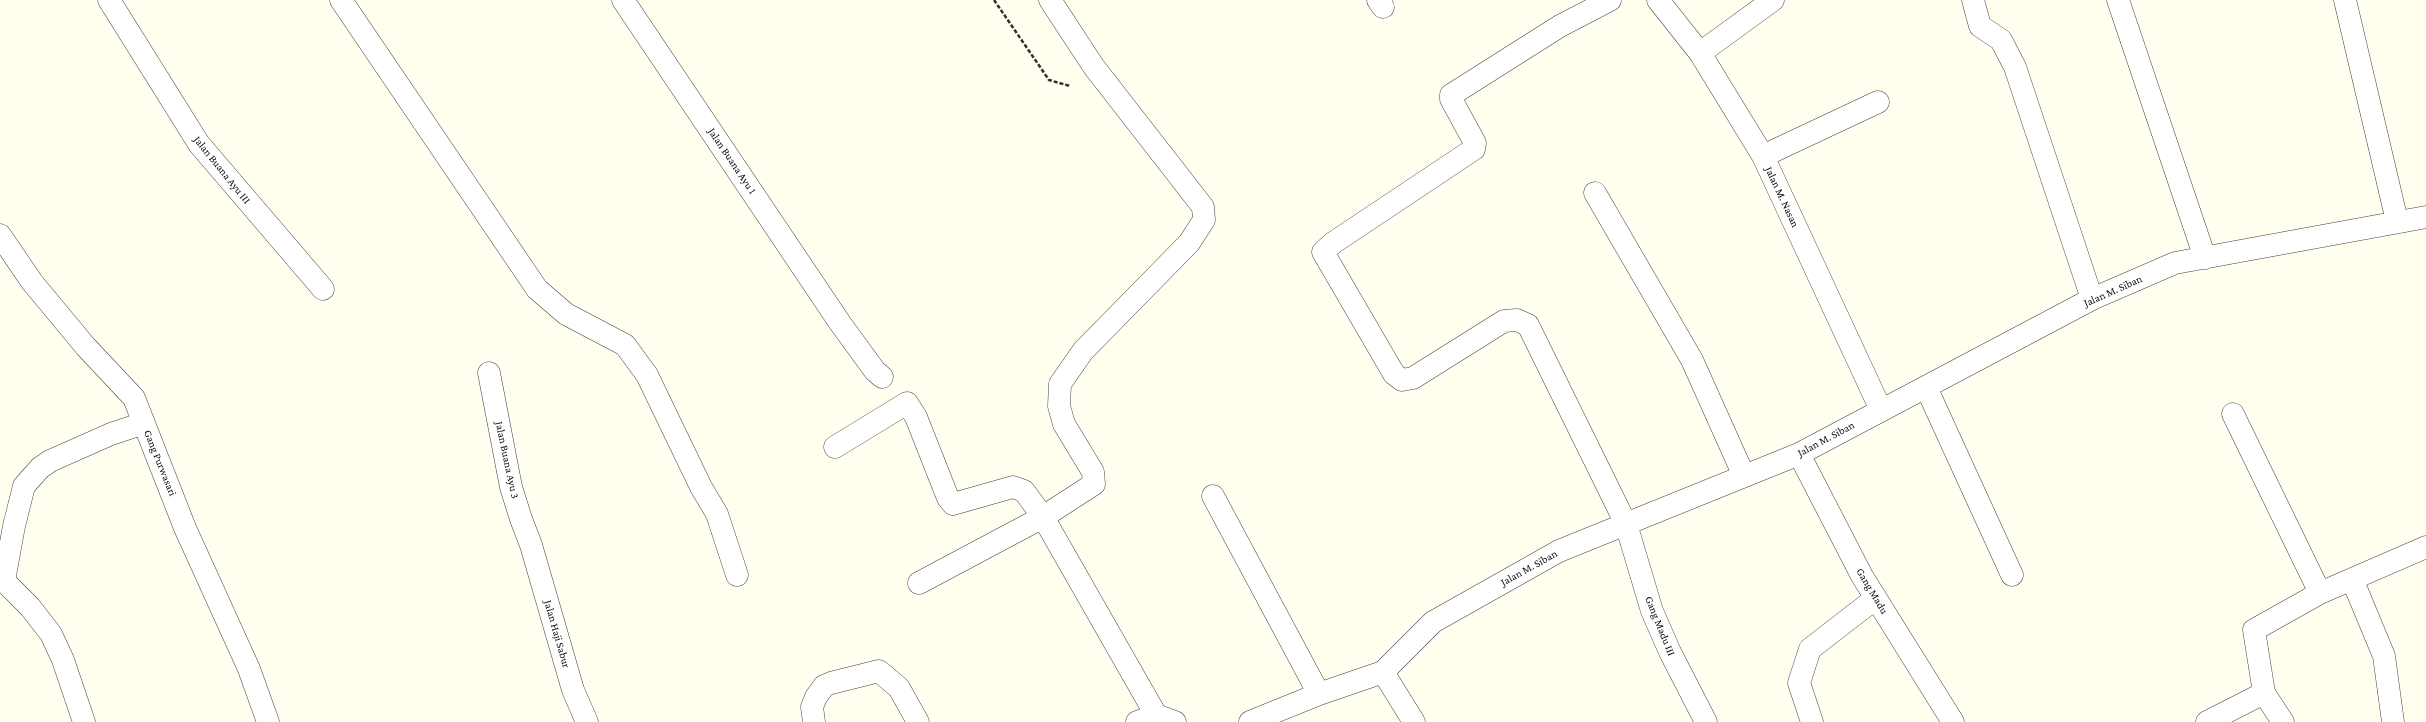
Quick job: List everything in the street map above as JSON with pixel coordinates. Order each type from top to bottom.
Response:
[{"type":"street","name":"Jalan Buana Ayu III","points":[[109,0],[199,144],[322,289]]},
{"type":"street","points":[[341,0],[537,289],[566,314],[624,346],[647,375],[701,487],[717,514],[736,575]]},
{"type":"street","name":"Jalan Buana Ayu 1","points":[[623,0],[840,323],[875,371],[882,377]]},
{"type":"street","points":[[920,583],[1043,517],[1094,484],[1089,465],[1064,424],[1059,406],[1060,384],[1082,351],[1189,243],[1197,232],[1204,214],[1203,207],[1094,67],[1050,0]]},
{"type":"street","name":"Gang Madu III","points":[[1610,0],[1560,26],[1451,95],[1451,99],[1475,142],[1474,149],[1333,243],[1323,252],[1394,374],[1402,380],[1413,378],[1504,321],[1517,320],[1528,325],[1626,524],[1652,611],[1670,652],[1706,722]]},
{"type":"street","name":"Jalan M. Nasan","points":[[1658,0],[1700,53],[1763,156],[1881,410]]},
{"type":"street","points":[[1700,53],[1773,0]]},
{"type":"street","points":[[1973,0],[1980,26],[2001,40],[2015,67],[2092,299]]},
{"type":"street","points":[[2118,0],[2205,258]]},
{"type":"street","points":[[2345,0],[2397,221]]},
{"type":"street","points":[[1763,156],[1878,102]]},
{"type":"street","points":[[1595,194],[1692,360],[1744,476]]},
{"type":"street","name":"Jalan M. Siban","points":[[1250,722],[1319,694],[1383,672],[1433,622],[1559,551],[1800,454],[2092,299],[2175,263],[2397,221],[2426,217]]},
{"type":"street","name":"Gang Purwasari","points":[[3,247],[86,347],[134,398],[185,528],[249,669],[268,722]]},
{"type":"street","name":"Jalan Buana Ayu 3","points":[[489,373],[512,487],[521,519],[531,544]]},
{"type":"street","points":[[1926,388],[2012,574]]},
{"type":"street","points":[[835,447],[907,403],[916,417],[948,498],[953,504],[1013,487],[1024,491],[1043,517],[1156,720]]},
{"type":"street","points":[[2233,414],[2320,593]]},
{"type":"street","points":[[84,722],[63,660],[51,634],[30,607],[2,581],[24,486],[40,468],[50,461],[111,434],[144,423]]},
{"type":"street","name":"Gang Madu","points":[[1800,454],[1862,576],[1954,722]]},
{"type":"street","points":[[1213,496],[1319,694]]},
{"type":"street","name":"Jalan Haji Sabur","points":[[531,544],[573,690],[587,722]]},
{"type":"street","points":[[2283,722],[2264,693],[2254,630],[2320,593],[2426,547]]},
{"type":"street","points":[[2352,580],[2384,656],[2393,722]]},
{"type":"street","points":[[1812,722],[1799,683],[1810,649],[1876,598]]},
{"type":"street","points":[[814,722],[812,707],[816,697],[824,686],[879,671],[899,688],[918,722]]},
{"type":"street","points":[[1383,672],[1414,722]]},
{"type":"street","points":[[2207,722],[2264,693]]},
{"type":"path","points":[[994,0],[1049,80]]}]
